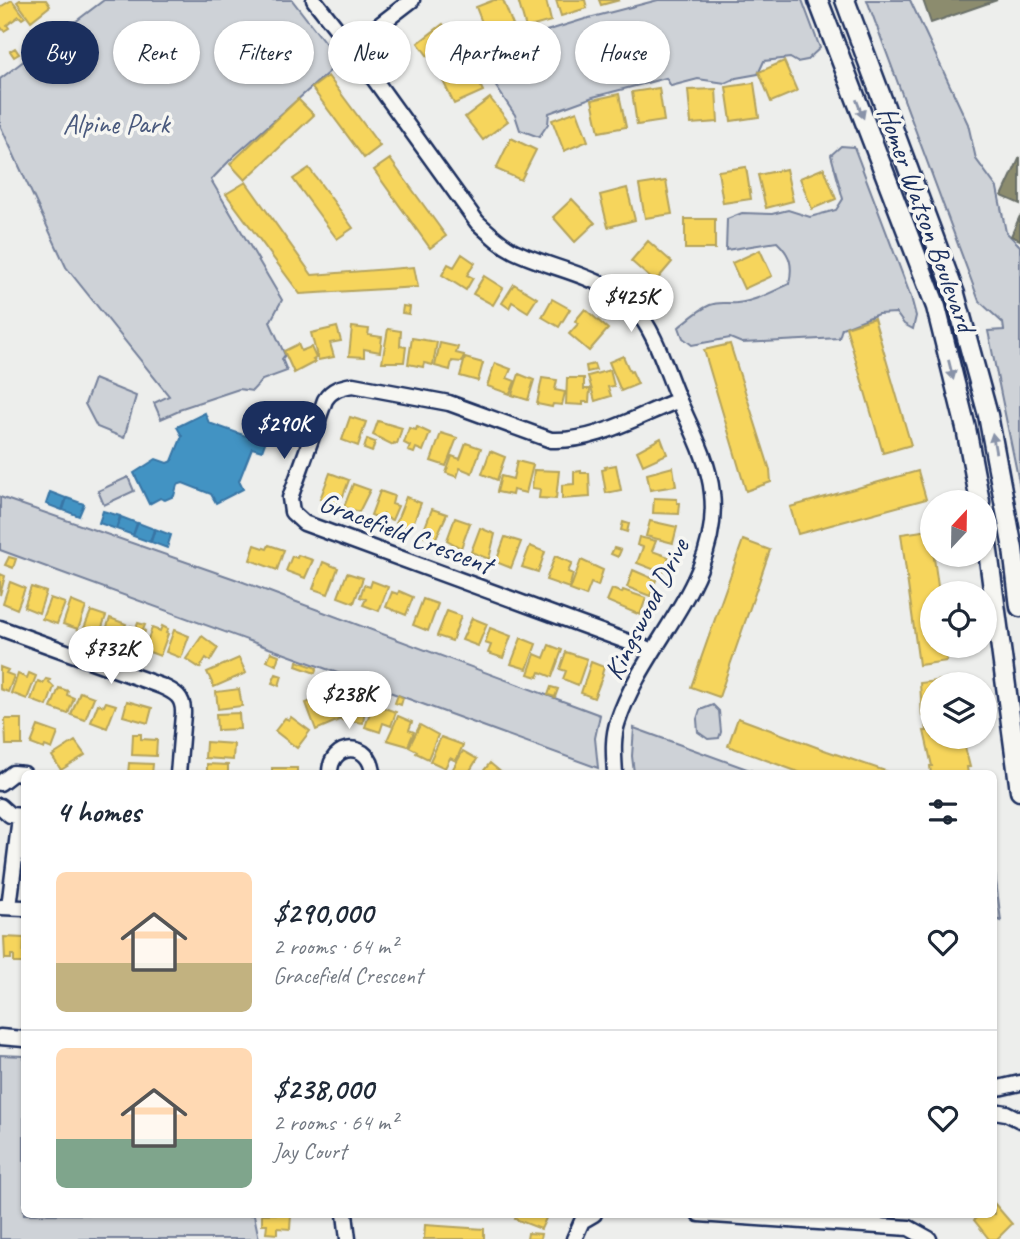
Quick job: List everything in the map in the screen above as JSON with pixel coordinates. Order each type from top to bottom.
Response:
[{"type":"main road","name":"Homer Watson Boulevard","points":[[818,0],[936,307],[966,428],[978,490]]},
{"type":"main road","name":"Homer Watson Boulevard","points":[[845,0],[955,294],[988,415],[1013,549],[1020,607]]},
{"type":"main road","points":[[990,567],[1020,791]]},
{"type":"street","name":"Kingswood Drive","points":[[314,0],[331,21]]},
{"type":"street","points":[[385,21],[412,0]]},
{"type":"street","name":"Kingswood Drive","points":[[378,84],[477,222],[497,241],[515,252],[618,293],[634,308],[646,325],[703,456],[712,492],[710,535],[696,577],[653,651],[617,721],[613,745],[615,770]]},
{"type":"street","name":"Gracefield Crescent","points":[[653,651],[304,523],[292,512],[290,498],[325,400],[339,388],[353,385],[449,403],[551,440],[569,441],[589,438],[679,400]]},
{"type":"street","points":[[0,628],[161,686],[180,697],[184,704],[178,770]]},
{"type":"street","points":[[331,770],[332,760],[339,752],[348,749],[367,755],[373,770]]},
{"type":"street","points":[[0,783],[13,774],[21,774]]},
{"type":"street","points":[[0,806],[10,815],[21,816]]},
{"type":"street","points":[[5,907],[21,821]]},
{"type":"street","points":[[0,1037],[21,1039]]},
{"type":"street","points":[[997,1088],[1020,1083]]},
{"type":"street","points":[[997,1112],[1020,1120]]},
{"type":"street","points":[[345,1218],[348,1239]]},
{"type":"street","points":[[574,1239],[582,1221],[587,1218]]},
{"type":"street","points":[[759,1218],[909,1228],[929,1239]]},
{"type":"green space","name":"Alpine Park","points":[[104,0],[292,0],[308,21],[214,21],[214,84],[314,84],[314,28],[328,46],[328,73],[211,180],[282,300],[270,322],[285,355],[282,359],[287,371],[262,380],[252,391],[239,389],[179,409],[161,419],[154,403],[169,396],[66,267],[0,125],[0,79],[21,63],[21,84],[99,84],[99,21],[76,21]]},
{"type":"green space","points":[[658,0],[802,0],[820,48],[807,60],[797,62],[790,58],[764,61],[758,74],[725,83],[698,79],[671,86],[670,21],[579,21]]},
{"type":"green space","points":[[867,0],[910,0],[968,124],[976,159],[997,188],[1006,232],[1020,246],[1020,487],[988,331],[1004,330],[1003,323],[979,301]]},
{"type":"green space","points":[[575,22],[575,84],[643,84],[593,97],[549,113],[548,124],[539,137],[520,130],[515,115],[494,84],[561,84],[561,26]]},
{"type":"green space","points":[[841,146],[854,147],[911,297],[916,316],[913,329],[904,324],[896,313],[878,314],[842,328],[839,338],[742,343],[730,338],[692,345],[683,338],[679,327],[706,307],[717,303],[751,300],[789,284],[790,261],[777,242],[726,250],[727,219],[742,213],[772,214],[788,210],[810,217],[836,210],[843,199],[831,155]]},
{"type":"green space","points":[[94,379],[136,396],[124,438],[97,427],[85,404]]},
{"type":"green space","points":[[128,477],[134,491],[104,505],[98,491]]},
{"type":"green space","points":[[0,497],[235,579],[600,715],[595,738],[598,768],[0,550]]},
{"type":"green space","points":[[713,705],[719,711],[721,732],[719,738],[708,739],[698,732],[697,719],[700,710]]},
{"type":"green space","points":[[634,728],[750,770],[634,770]]},
{"type":"green space","points":[[997,890],[1001,921],[997,919]]},
{"type":"green space","points":[[0,1055],[21,1056],[21,1218],[255,1218],[259,1239],[0,1239]]},
{"type":"building: Homes","points":[[12,0],[25,17],[22,19],[19,16],[7,25],[9,28],[4,31],[0,26],[0,7]]},
{"type":"building: Homes","points":[[46,0],[50,6],[31,21],[17,2]]},
{"type":"building: Homes","points":[[494,0],[503,0],[511,21],[481,21],[476,7]]},
{"type":"building: Homes","points":[[518,0],[546,0],[551,21],[524,21]]},
{"type":"building: Homes","points":[[556,0],[585,0],[587,8],[561,16]]},
{"type":"building: Homes","points":[[599,0],[620,0],[601,5]]},
{"type":"building: Homes","points":[[425,38],[425,52],[418,43]]},
{"type":"building: Homes","points":[[15,48],[19,54],[14,57],[10,51]]},
{"type":"building: Homes","points":[[784,61],[797,91],[771,102],[759,72]]},
{"type":"building: Homes","points":[[328,76],[328,84],[334,84],[380,146],[364,158],[312,88]]},
{"type":"building: Homes","points":[[754,83],[759,117],[731,121],[726,87]]},
{"type":"building: Homes","points":[[444,84],[480,84],[483,91],[454,104]]},
{"type":"building: Homes","points":[[659,88],[664,121],[637,125],[632,92]]},
{"type":"building: Homes","points":[[716,89],[718,122],[691,124],[688,90]]},
{"type":"building: Homes","points":[[619,94],[626,127],[599,132],[592,100]]},
{"type":"building: Homes","points":[[490,98],[508,121],[483,140],[465,117]]},
{"type":"building: Homes","points":[[298,99],[314,115],[245,180],[230,164]]},
{"type":"building: Homes","points":[[577,111],[588,141],[564,151],[552,120]]},
{"type":"building: Homes","points":[[511,138],[536,150],[521,180],[496,169]]},
{"type":"building: Homes","points":[[390,159],[446,236],[430,248],[374,170]]},
{"type":"building: Homes","points":[[746,167],[751,199],[723,203],[718,171]]},
{"type":"building: Homes","points":[[309,168],[353,228],[337,239],[293,179]]},
{"type":"building: Homes","points":[[824,168],[836,199],[812,209],[800,178]]},
{"type":"building: Homes","points":[[786,169],[793,201],[766,208],[758,175]]},
{"type":"building: Homes","points":[[666,181],[672,214],[645,218],[639,185]]},
{"type":"building: Homes","points":[[246,182],[312,275],[414,267],[418,287],[300,294],[226,194]]},
{"type":"building: Homes","points":[[627,188],[635,220],[608,227],[600,195]]},
{"type":"building: Homes","points":[[572,199],[595,223],[575,242],[553,217]]},
{"type":"building: Homes","points":[[685,219],[715,219],[715,249],[685,249]]},
{"type":"building: Homes","points":[[648,241],[672,262],[655,282],[631,261]]},
{"type":"building: Homes","points":[[760,250],[772,276],[744,289],[732,263]]},
{"type":"building: Homes","points":[[462,254],[475,263],[467,275],[473,278],[466,290],[442,275],[448,264],[454,267]]},
{"type":"building: Homes","points":[[484,276],[503,288],[493,305],[473,294]]},
{"type":"building: Homes","points":[[514,284],[537,298],[528,312],[512,302],[509,308],[502,303]]},
{"type":"building: Homes","points":[[552,299],[570,309],[559,327],[542,317]]},
{"type":"building: Homes","points":[[403,306],[410,307],[409,314],[402,313]]},
{"type":"building: Homes","points":[[585,309],[608,329],[589,351],[569,334],[578,324],[575,321]]},
{"type":"building: Homes","points":[[874,318],[911,445],[883,453],[846,327]]},
{"type":"building: Homes","points":[[337,327],[341,341],[330,343],[334,357],[318,360],[311,333]]},
{"type":"building: Homes","points":[[352,327],[369,329],[368,335],[382,337],[380,352],[364,349],[364,357],[349,356]]},
{"type":"building: Homes","points":[[388,329],[401,331],[400,346],[406,347],[404,362],[382,362]]},
{"type":"building: Homes","points":[[412,338],[437,342],[433,365],[424,363],[423,367],[408,364]]},
{"type":"building: Homes","points":[[440,343],[458,347],[456,353],[464,355],[462,362],[452,361],[450,370],[435,366]]},
{"type":"building: Homes","points":[[298,344],[301,351],[311,347],[316,358],[313,360],[315,362],[294,373],[284,351]]},
{"type":"building: Homes","points":[[730,344],[770,470],[771,482],[746,491],[704,350]]},
{"type":"building: Homes","points":[[623,356],[638,384],[621,391],[609,362]]},
{"type":"building: Homes","points":[[465,358],[483,363],[478,381],[460,376]]},
{"type":"building: Homes","points":[[495,363],[511,369],[507,378],[515,381],[510,394],[487,386]]},
{"type":"building: Homes","points":[[594,364],[596,370],[587,372],[586,366]]},
{"type":"building: Homes","points":[[610,370],[614,386],[608,387],[611,396],[595,401],[588,376]]},
{"type":"building: Homes","points":[[519,374],[534,380],[528,400],[512,395]]},
{"type":"building: Homes","points":[[542,378],[557,380],[555,390],[565,392],[562,405],[553,404],[552,407],[537,404]]},
{"type":"building: Homes","points":[[567,378],[584,378],[584,389],[590,389],[589,402],[583,402],[583,405],[566,404]]},
{"type":"building: Homes","points":[[350,417],[366,422],[358,446],[342,440]]},
{"type":"building: Homes","points":[[378,421],[402,428],[397,444],[393,445],[373,435]]},
{"type":"building: Homes","points":[[417,427],[430,433],[423,451],[416,448],[414,453],[408,451],[410,446],[404,443],[409,428],[416,430]]},
{"type":"building: Homes","points":[[441,433],[457,438],[446,466],[431,461]]},
{"type":"building: Homes","points":[[661,438],[667,454],[643,465],[637,451]]},
{"type":"building: Homes","points":[[367,439],[375,442],[372,452],[364,449]]},
{"type":"building: Homes","points":[[466,443],[481,448],[472,473],[460,468],[457,477],[446,473],[452,456],[460,459]]},
{"type":"building: Homes","points":[[490,451],[505,457],[497,480],[482,474]]},
{"type":"building: Homes","points":[[517,461],[533,465],[526,493],[513,490],[512,495],[497,492],[501,476],[513,479]]},
{"type":"building: Homes","points":[[616,465],[621,490],[606,493],[602,470]]},
{"type":"building: Homes","points":[[673,467],[676,486],[650,490],[647,474]]},
{"type":"building: Homes","points":[[534,470],[559,471],[556,499],[539,498],[540,489],[532,488]]},
{"type":"building: Homes","points":[[918,471],[923,490],[920,490],[920,501],[798,534],[790,507]]},
{"type":"building: Homes","points":[[574,472],[589,473],[590,497],[562,499],[562,485],[574,484]]},
{"type":"building: Homes","points":[[330,473],[349,480],[343,496],[339,495],[336,504],[320,499]]},
{"type":"building: Homes","points":[[353,484],[370,490],[359,512],[344,507]]},
{"type":"building: Homes","points":[[380,491],[394,496],[392,504],[398,506],[392,520],[384,517],[384,513],[381,519],[371,515]]},
{"type":"building: Homes","points":[[406,497],[421,503],[411,529],[396,523]]},
{"type":"building: Homes","points":[[654,498],[677,499],[677,503],[680,503],[679,514],[653,513]]},
{"type":"building: Homes","points":[[432,509],[447,514],[435,540],[422,535]]},
{"type":"building: Homes","points":[[455,518],[470,523],[461,548],[447,540]]},
{"type":"building: Homes","points":[[650,521],[677,527],[673,543],[646,536]]},
{"type":"building: Homes","points":[[623,522],[629,524],[627,532],[621,530]]},
{"type":"building: Homes","points":[[480,528],[495,534],[489,559],[471,552]]},
{"type":"building: Homes","points":[[920,531],[920,567],[935,567],[937,581],[920,581],[920,658],[947,658],[947,661],[919,665],[901,534]]},
{"type":"building: Homes","points":[[505,537],[521,542],[511,568],[496,562]]},
{"type":"building: Homes","points":[[639,537],[656,541],[652,551],[669,557],[663,573],[637,563],[643,547],[637,545]]},
{"type":"building: Homes","points":[[743,540],[770,550],[719,697],[691,687]]},
{"type":"building: Homes","points":[[255,545],[267,549],[269,545],[284,550],[277,570],[250,560]]},
{"type":"building: Homes","points":[[530,546],[545,552],[538,572],[522,567]]},
{"type":"building: Homes","points":[[614,548],[621,550],[618,557],[611,554]]},
{"type":"building: Homes","points":[[298,555],[313,560],[305,578],[286,571],[292,556],[297,558]]},
{"type":"building: Homes","points":[[555,556],[572,563],[568,572],[573,574],[569,588],[546,580]]},
{"type":"building: Homes","points":[[9,557],[16,559],[13,568],[5,565]]},
{"type":"building: Homes","points":[[581,560],[603,570],[598,586],[591,583],[586,596],[570,590]]},
{"type":"building: Homes","points":[[323,562],[338,568],[328,594],[313,589]]},
{"type":"building: Homes","points":[[633,570],[656,580],[650,596],[627,587]]},
{"type":"building: Homes","points":[[347,573],[363,578],[354,603],[338,597]]},
{"type":"building: Homes","points":[[0,574],[5,576],[0,595]]},
{"type":"building: Homes","points":[[372,581],[388,587],[379,611],[363,605],[366,599],[360,597],[364,585],[370,587]]},
{"type":"building: Homes","points":[[10,582],[25,588],[17,609],[3,603]]},
{"type":"building: Homes","points":[[31,587],[46,592],[39,613],[24,607]]},
{"type":"building: Homes","points":[[612,589],[646,598],[640,615],[607,601]]},
{"type":"building: Homes","points":[[399,591],[413,597],[406,615],[386,607],[392,592],[398,594]]},
{"type":"building: Homes","points":[[50,598],[65,603],[57,624],[42,619]]},
{"type":"building: Homes","points":[[423,599],[438,604],[428,631],[413,625]]},
{"type":"building: Homes","points":[[71,601],[86,607],[78,629],[63,624]]},
{"type":"building: Homes","points":[[91,611],[106,616],[98,638],[82,633]]},
{"type":"building: Homes","points":[[447,611],[461,616],[452,641],[437,636]]},
{"type":"building: Homes","points":[[110,618],[126,624],[117,646],[102,641]]},
{"type":"building: Homes","points":[[472,618],[487,624],[478,646],[462,640]]},
{"type":"building: Homes","points":[[138,623],[145,625],[145,631],[138,653],[123,647],[131,626],[136,628]]},
{"type":"building: Homes","points":[[162,626],[168,629],[168,634],[160,656],[144,650],[152,628],[160,631]]},
{"type":"building: Homes","points":[[490,628],[511,636],[503,658],[488,653],[491,645],[485,643]]},
{"type":"building: Homes","points":[[174,630],[189,636],[181,658],[166,652]]},
{"type":"building: Homes","points":[[202,636],[218,648],[210,661],[206,658],[200,668],[186,659]]},
{"type":"building: Homes","points":[[521,638],[536,644],[527,669],[511,664]]},
{"type":"building: Homes","points":[[549,645],[562,650],[552,677],[540,672],[538,677],[528,674],[535,654],[544,658]]},
{"type":"building: Homes","points":[[271,652],[279,655],[276,665],[267,661]]},
{"type":"building: Homes","points":[[566,652],[587,659],[578,685],[563,679],[566,671],[560,669]]},
{"type":"building: Homes","points":[[239,658],[246,673],[214,687],[207,672]]},
{"type":"building: Homes","points":[[297,661],[317,668],[315,673],[296,666]]},
{"type":"building: Homes","points":[[591,662],[604,667],[594,698],[581,693]]},
{"type":"building: Homes","points":[[0,667],[14,676],[8,692],[0,689]]},
{"type":"building: Homes","points":[[29,673],[36,676],[27,699],[11,693],[18,674],[27,678]]},
{"type":"building: Homes","points":[[276,674],[282,676],[279,686],[272,683]]},
{"type":"building: Homes","points":[[46,679],[50,680],[54,687],[47,706],[31,700],[38,681],[43,683]]},
{"type":"building: Homes","points":[[551,687],[558,689],[555,697],[548,695]]},
{"type":"building: Homes","points":[[59,688],[68,691],[67,695],[74,698],[68,714],[51,708]]},
{"type":"building: Homes","points":[[239,689],[242,706],[218,709],[216,692]]},
{"type":"building: Homes","points":[[80,692],[94,697],[85,720],[71,715]]},
{"type":"building: Homes","points":[[343,695],[360,697],[358,707],[365,708],[363,723],[340,720]]},
{"type":"building: Homes","points":[[398,695],[403,698],[401,705],[395,703]]},
{"type":"building: Homes","points":[[322,697],[326,708],[333,706],[339,720],[316,730],[306,703]]},
{"type":"building: Homes","points":[[127,701],[152,708],[148,723],[123,716]]},
{"type":"building: Homes","points":[[106,702],[116,705],[107,728],[91,722],[98,704],[104,706]]},
{"type":"building: Homes","points":[[373,704],[396,712],[391,726],[383,723],[380,732],[365,727]]},
{"type":"building: Homes","points":[[239,713],[240,729],[217,730],[216,714]]},
{"type":"building: Homes","points":[[398,716],[412,722],[409,730],[414,732],[408,746],[387,740]]},
{"type":"building: Homes","points":[[291,717],[310,731],[297,748],[275,731],[285,718],[289,720]]},
{"type":"building: Homes","points":[[738,718],[882,770],[793,770],[728,746]]},
{"type":"building: Homes","points":[[5,719],[22,719],[22,745],[6,745]]},
{"type":"building: Homes","points":[[420,725],[438,735],[428,759],[409,747]]},
{"type":"building: Homes","points":[[38,726],[58,733],[52,749],[31,744]]},
{"type":"building: Homes","points":[[133,734],[141,734],[141,739],[157,740],[156,756],[132,755]]},
{"type":"building: Homes","points":[[441,737],[463,745],[456,761],[450,758],[445,768],[430,761]]},
{"type":"building: Homes","points":[[75,741],[85,755],[61,770],[52,756]]},
{"type":"building: Homes","points":[[206,742],[234,744],[233,760],[205,758]]},
{"type":"building: Homes","points":[[928,749],[966,749],[970,767],[967,767],[967,770],[930,770]]},
{"type":"building: Homes","points":[[463,751],[477,759],[470,770],[452,770]]},
{"type":"building: Homes","points":[[129,763],[153,764],[152,770],[128,770]]},
{"type":"building: Homes","points":[[490,763],[498,770],[484,770]]},
{"type":"building: Homes","points":[[207,764],[228,765],[228,770],[207,770]]},
{"type":"building: Homes","points":[[272,768],[297,768],[297,770]]},
{"type":"building: Homes","points":[[4,937],[21,938],[21,963],[14,963],[14,955],[11,955],[11,959],[5,959]]},
{"type":"building: Homes","points":[[997,1206],[1012,1224],[997,1239],[989,1239],[974,1220],[997,1218]]},
{"type":"building: Homes","points":[[262,1218],[291,1218],[290,1229],[277,1228],[277,1234],[266,1233],[267,1224],[262,1224]]},
{"type":"building: Homes","points":[[515,1218],[546,1218],[541,1229]]},
{"type":"building: Homes","points":[[425,1225],[484,1229],[484,1239],[424,1239]]},
{"type":"building: Homes","points":[[528,1233],[541,1234],[540,1239],[527,1239]]},
{"type":"building: Schools","points":[[205,413],[209,423],[246,436],[250,425],[269,432],[262,451],[252,448],[239,481],[243,489],[216,503],[211,494],[183,483],[177,485],[174,496],[165,500],[160,498],[149,504],[134,473],[156,459],[167,463],[172,461],[182,436],[177,427]]},
{"type":"building: Schools","points":[[50,492],[66,498],[62,510],[46,504]]},
{"type":"building: Schools","points":[[67,498],[84,504],[79,516],[63,510]]},
{"type":"building: Schools","points":[[103,511],[120,516],[116,529],[99,523]]},
{"type":"building: Schools","points":[[121,517],[137,523],[133,535],[116,529]]},
{"type":"building: Schools","points":[[138,523],[154,529],[150,542],[133,536]]},
{"type":"building: Schools","points":[[155,529],[171,535],[167,548],[151,542]]},
{"type":"building: Industry","points":[[923,0],[997,0],[931,23]]},
{"type":"building: Industry","points":[[1020,157],[1020,204],[1002,196]]},
{"type":"building: Industry","points":[[1020,216],[1020,240],[1011,236]]}]
